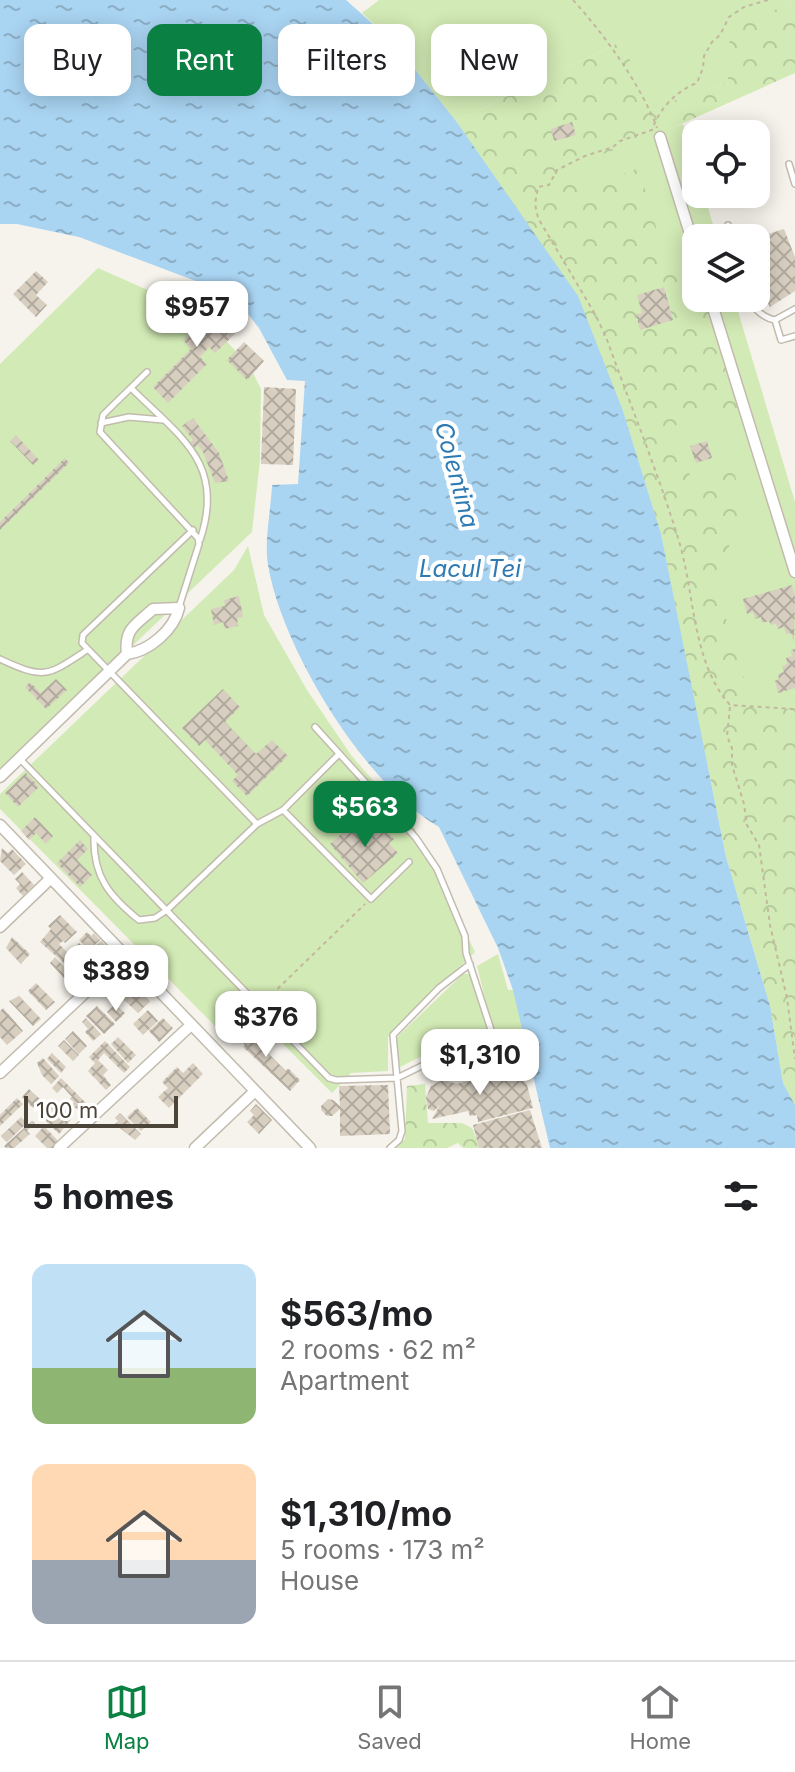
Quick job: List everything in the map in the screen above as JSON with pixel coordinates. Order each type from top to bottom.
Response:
[{"type":"street","points":[[660,137],[687,224]]},
{"type":"street","points":[[714,312],[795,572]]},
{"type":"street","points":[[0,777],[127,654],[147,648],[169,628],[179,608],[153,609],[127,633],[127,654]]},
{"type":"street","points":[[0,825],[310,1148]]},
{"type":"street","points":[[0,927],[51,878]]},
{"type":"street","points":[[0,1073],[125,955]]},
{"type":"street","points":[[59,1148],[191,1025]]},
{"type":"street","points":[[195,1148],[255,1091]]},
{"type":"lane","points":[[789,164],[795,184]]},
{"type":"lane","points":[[759,312],[766,319],[775,320],[795,309]]},
{"type":"lane","points":[[775,320],[781,340],[795,336]]},
{"type":"lane","points":[[147,372],[103,415],[100,432],[193,530],[199,544]]},
{"type":"lane","points":[[131,388],[186,443],[205,472],[209,507],[179,608]]},
{"type":"lane","points":[[101,423],[129,417],[164,420]]},
{"type":"lane","points":[[193,530],[83,635],[82,643],[257,824]]},
{"type":"lane","points":[[0,659],[41,674],[57,670],[87,650]]},
{"type":"lane","points":[[20,758],[329,1078],[397,1078],[436,1059],[492,1046],[494,1039],[470,964],[465,936],[425,848],[315,727]]},
{"type":"lane","points":[[94,835],[99,877],[119,904],[139,920],[155,918],[257,824],[283,810],[339,754]]},
{"type":"lane","points":[[283,810],[371,899],[409,862]]},
{"type":"lane","points":[[390,1148],[399,1140],[402,1131],[393,1035],[439,988],[470,964]]},
{"type":"path","points":[[573,0],[620,60],[655,121],[660,137]]},
{"type":"path","points":[[768,0],[744,7],[729,17],[704,56],[697,83],[684,88],[674,97],[655,121],[652,130],[557,170],[549,185],[538,187],[535,204],[544,231],[590,304],[606,337],[678,538],[704,655],[722,697],[730,705],[795,709]]},
{"type":"path","points":[[730,705],[727,736],[732,748],[732,765],[747,825],[759,845],[770,925],[787,998],[795,1059]]},
{"type":"path","points":[[259,1006],[371,899]]},
{"type":"green space","points":[[379,0],[795,0],[795,12],[790,3],[728,82],[655,108],[620,42],[547,77],[547,24],[431,24],[431,90],[415,70],[415,24],[374,24],[362,13]]},
{"type":"green space","points":[[790,3],[795,12],[795,73],[690,120],[682,120],[682,124],[659,134],[558,170],[592,185],[639,168],[668,269],[682,266],[682,312],[714,312],[743,407],[673,426],[692,481],[733,470],[745,506],[715,582],[753,708],[795,709],[795,1105],[783,1083],[770,1006],[726,857],[661,534],[623,411],[502,190],[456,121],[508,96],[547,96],[547,77],[620,42],[656,107],[728,82],[730,31]]},
{"type":"green space","points":[[436,96],[508,96],[456,121]]},
{"type":"green space","points":[[682,124],[682,208],[708,208],[713,224],[682,224],[682,312],[738,312],[795,502],[795,1105],[701,740],[661,534],[623,411],[502,190]]},
{"type":"green space","points":[[98,268],[188,308],[211,325],[249,365],[261,389],[260,460],[252,532],[0,772],[0,364]]},
{"type":"green space","points":[[248,546],[264,615],[307,690],[351,755],[415,829],[475,952],[388,1037],[388,1071],[351,1073],[332,1093],[250,1011],[224,1035],[0,809],[0,794],[234,570]]},
{"type":"green space","points":[[498,954],[508,990],[515,990],[531,1063],[503,1071],[477,966]]},
{"type":"green space","points":[[463,974],[471,974],[490,1036],[428,1053],[400,1067],[396,1038]]},
{"type":"green space","points":[[425,1084],[428,1123],[462,1123],[472,1128],[480,1148],[463,1148],[458,1143],[447,1148],[396,1148],[405,1139],[407,1086]]},
{"type":"water","name":"Lacul Tei","points":[[0,0],[346,0],[373,24],[278,24],[278,96],[415,96],[415,70],[431,90],[431,96],[436,96],[456,121],[578,296],[623,411],[661,534],[726,857],[770,1006],[783,1083],[795,1105],[795,1148],[550,1148],[513,990],[498,948],[439,827],[411,807],[356,748],[309,674],[276,599],[267,555],[272,485],[298,484],[305,381],[287,380],[259,328],[233,295],[79,237],[17,224],[0,224]]},
{"type":"building","points":[[572,122],[576,135],[554,141],[551,129]]},
{"type":"building","points":[[784,229],[795,257],[795,291],[770,307],[770,234]]},
{"type":"building","points":[[36,271],[48,282],[36,295],[47,305],[36,317],[13,294]]},
{"type":"building","points":[[664,287],[673,320],[640,330],[636,314],[642,313],[637,295]]},
{"type":"building","points":[[210,301],[239,330],[215,353],[209,347],[200,357],[207,364],[168,403],[153,387],[191,349],[183,340],[194,330],[187,323]]},
{"type":"building","points":[[244,342],[264,361],[247,380],[227,360]]},
{"type":"building","points":[[264,387],[296,389],[293,465],[261,464]]},
{"type":"building","points":[[193,418],[219,453],[229,481],[215,483],[203,452],[198,445],[193,449],[189,443],[193,440],[182,426]]},
{"type":"building","points":[[16,435],[39,460],[33,465],[10,441]]},
{"type":"building","points":[[707,441],[712,458],[696,463],[690,446]]},
{"type":"building","points":[[65,458],[69,463],[0,530],[0,522]]},
{"type":"building","points":[[792,585],[795,596],[794,643],[791,633],[786,634],[784,627],[778,629],[776,624],[771,625],[769,621],[762,623],[761,617],[755,619],[753,612],[747,614],[743,599]]},
{"type":"building","points":[[239,596],[243,617],[237,618],[238,626],[225,629],[223,622],[214,625],[211,609],[225,606],[224,600]]},
{"type":"building","points":[[795,649],[795,688],[778,693],[775,681],[779,679],[778,674],[784,672],[782,666],[787,664],[786,658],[792,656],[791,650]]},
{"type":"building","points":[[56,679],[67,690],[46,709],[25,687],[30,682],[41,693]]},
{"type":"building","points":[[223,689],[240,707],[225,722],[256,754],[272,740],[288,756],[247,796],[232,781],[238,775],[205,740],[199,746],[182,728]]},
{"type":"building","points":[[26,773],[39,787],[18,807],[5,793]]},
{"type":"building","points":[[35,817],[53,836],[46,844],[36,833],[29,840],[21,831]]},
{"type":"building","points":[[356,821],[367,833],[379,822],[394,839],[389,843],[398,853],[363,883],[330,844]]},
{"type":"building","points":[[80,840],[88,849],[77,860],[92,875],[80,887],[57,863]]},
{"type":"building","points":[[2,848],[8,853],[12,849],[26,864],[14,875],[0,861]]},
{"type":"building","points":[[22,872],[34,885],[23,896],[16,888],[20,884],[15,879]]},
{"type":"building","points":[[60,915],[77,932],[65,943],[59,944],[72,957],[65,964],[40,942],[51,929],[48,926]]},
{"type":"building","points":[[87,932],[91,936],[94,933],[100,940],[89,950],[79,940]]},
{"type":"building","points":[[12,937],[30,954],[21,964],[6,948]]},
{"type":"building","points":[[101,941],[115,955],[103,966],[89,952]]},
{"type":"building","points":[[79,943],[102,967],[96,972],[72,949]]},
{"type":"building","points":[[55,957],[70,973],[64,978],[50,963]]},
{"type":"building","points":[[75,962],[90,978],[84,983],[69,968]]},
{"type":"building","points":[[121,977],[150,1001],[138,1013],[110,987]]},
{"type":"building","points":[[36,983],[55,1002],[46,1010],[28,991]]},
{"type":"building","points":[[19,996],[41,1019],[33,1026],[9,1001]]},
{"type":"building","points":[[115,1004],[125,1013],[116,1022],[107,1012]]},
{"type":"building","points":[[97,1006],[115,1024],[104,1034],[86,1016]]},
{"type":"building","points":[[3,1008],[23,1031],[7,1045],[0,1037],[0,1011]]},
{"type":"building","points":[[148,1010],[158,1021],[143,1035],[133,1024]]},
{"type":"building","points":[[86,1018],[101,1034],[93,1041],[85,1032],[88,1029],[82,1022]]},
{"type":"building","points":[[163,1018],[173,1028],[159,1042],[149,1031]]},
{"type":"building","points":[[245,1024],[256,1035],[253,1038],[286,1071],[288,1068],[300,1080],[290,1091],[243,1047],[245,1045],[235,1034]]},
{"type":"building","points":[[73,1031],[87,1046],[79,1054],[65,1039]]},
{"type":"building","points":[[118,1037],[136,1055],[128,1063],[111,1044]]},
{"type":"building","points":[[64,1040],[79,1055],[73,1061],[58,1046]]},
{"type":"building","points":[[105,1041],[130,1067],[124,1073],[104,1053],[98,1060],[108,1070],[103,1075],[111,1085],[106,1090],[88,1071],[95,1063],[89,1057]]},
{"type":"building","points":[[52,1053],[66,1067],[61,1073],[47,1059]]},
{"type":"building","points":[[43,1058],[59,1076],[51,1084],[42,1075],[37,1063]]},
{"type":"building","points":[[193,1063],[203,1074],[169,1108],[158,1097],[168,1088],[162,1082],[177,1067],[183,1073]]},
{"type":"building","points":[[474,1072],[481,1081],[512,1073],[513,1078],[520,1077],[527,1085],[533,1108],[478,1122],[477,1115],[470,1116],[468,1111],[432,1119],[440,1105],[434,1111],[428,1109],[426,1097],[431,1086],[442,1080],[457,1084],[472,1080]]},
{"type":"building","points":[[61,1078],[89,1106],[83,1113],[71,1105],[74,1102],[70,1099],[72,1097],[63,1087],[57,1093],[52,1088]]},
{"type":"building","points":[[388,1085],[390,1134],[340,1136],[340,1109],[332,1116],[321,1110],[328,1099],[340,1106],[339,1086]]},
{"type":"building","points":[[29,1089],[41,1100],[33,1108],[22,1097]]},
{"type":"building","points":[[17,1098],[23,1104],[0,1126],[0,1115]]},
{"type":"building","points":[[54,1099],[72,1118],[59,1134],[39,1114]]},
{"type":"building","points":[[256,1104],[272,1120],[259,1134],[247,1122],[254,1115],[250,1111]]},
{"type":"building","points":[[137,1108],[151,1122],[141,1131],[127,1117]]},
{"type":"building","points":[[530,1110],[542,1148],[479,1148],[473,1125]]},
{"type":"building","points":[[120,1113],[141,1134],[135,1140],[115,1124],[118,1121],[115,1118]]},
{"type":"building","points":[[21,1117],[27,1123],[7,1142],[1,1136]]},
{"type":"building","points":[[32,1121],[35,1123],[27,1131],[30,1134],[14,1148],[4,1146]]},
{"type":"building","points":[[44,1126],[59,1142],[53,1148],[47,1148],[35,1136]]},
{"type":"water label","name":"Colentina","points":[[457,475]]}]
